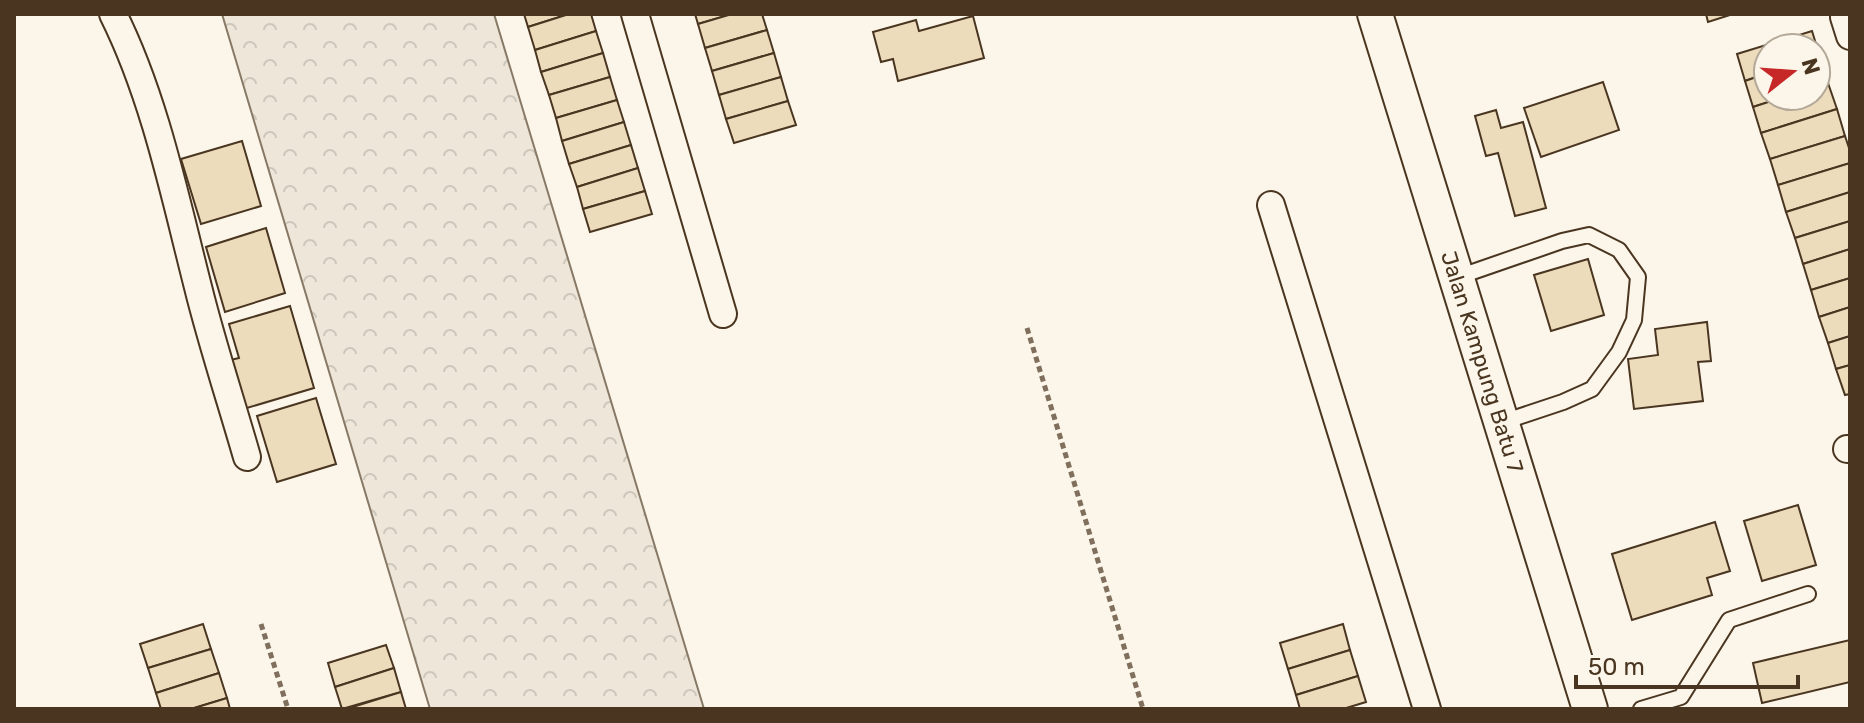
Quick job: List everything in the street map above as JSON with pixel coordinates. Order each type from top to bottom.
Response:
[{"type":"street","points":[[113,14],[127,42],[170,173],[199,292],[247,457]]},
{"type":"street","points":[[635,14],[723,314]]},
{"type":"street","name":"Jalan Kampung Batu 7","points":[[1375,14],[1590,709]]},
{"type":"street","points":[[1271,205],[1427,709]]},
{"type":"lane","points":[[1458,277],[1562,241],[1589,235],[1619,250],[1638,277],[1634,320],[1619,352],[1592,389],[1503,422]]},
{"type":"lane","points":[[1641,709],[1681,697],[1729,620],[1808,594]]},
{"type":"path","points":[[1027,328],[1143,709]]},
{"type":"path","points":[[261,624],[288,709]]},
{"type":"green space","points":[[222,14],[494,14],[704,709],[430,709]]},
{"type":"building","points":[[524,14],[569,14],[528,27]]},
{"type":"building","points":[[569,14],[591,14],[596,31],[535,50],[528,27]]},
{"type":"building","points":[[695,14],[732,14],[698,24]]},
{"type":"building","points":[[732,14],[762,14],[767,30],[705,48],[698,24]]},
{"type":"building","points":[[1706,14],[1733,14],[1708,22]]},
{"type":"building","points":[[973,16],[984,58],[898,81],[893,59],[881,62],[873,32],[916,20],[919,31]]},
{"type":"building","points":[[767,30],[774,53],[712,71],[705,48]]},
{"type":"building","points":[[596,31],[603,53],[541,72],[535,50]]},
{"type":"building","points":[[1752,49],[1752,79],[1745,81],[1737,54]]},
{"type":"building","points":[[603,53],[610,77],[549,95],[541,72]]},
{"type":"building","points":[[774,53],[781,77],[719,95],[712,71]]},
{"type":"building","points":[[610,77],[617,100],[556,118],[549,95]]},
{"type":"building","points":[[781,77],[788,101],[726,119],[719,95]]},
{"type":"building","points":[[1752,79],[1752,104],[1745,81]]},
{"type":"building","points":[[1603,82],[1619,130],[1541,157],[1524,108]]},
{"type":"building","points":[[1832,95],[1837,109],[1832,111]]},
{"type":"building","points":[[617,100],[624,122],[562,141],[556,118]]},
{"type":"building","points":[[788,101],[796,125],[734,143],[726,119]]},
{"type":"building","points":[[1837,109],[1845,136],[1770,159],[1761,133]]},
{"type":"building","points":[[1496,110],[1501,128],[1523,122],[1546,208],[1515,216],[1498,153],[1486,156],[1475,116]]},
{"type":"building","points":[[1755,112],[1828,112],[1761,133]]},
{"type":"building","points":[[624,122],[631,145],[569,164],[562,141]]},
{"type":"building","points":[[1845,136],[1850,163],[1778,185],[1770,159]]},
{"type":"building","points":[[242,141],[261,206],[201,224],[181,159]]},
{"type":"building","points":[[631,145],[638,168],[577,187],[569,164]]},
{"type":"building","points":[[1850,163],[1850,192],[1786,212],[1778,185]]},
{"type":"building","points":[[638,168],[645,191],[583,209],[577,187]]},
{"type":"building","points":[[645,191],[652,214],[590,232],[583,209]]},
{"type":"building","points":[[1850,192],[1850,221],[1795,238],[1786,212]]},
{"type":"building","points":[[1850,221],[1850,249],[1803,264],[1795,238]]},
{"type":"building","points":[[266,228],[285,293],[225,312],[206,247]]},
{"type":"building","points":[[1850,249],[1850,278],[1811,290],[1803,264]]},
{"type":"building","points":[[1588,259],[1604,315],[1551,331],[1534,275]]},
{"type":"building","points":[[1850,278],[1850,307],[1819,317],[1811,290]]},
{"type":"building","points":[[290,306],[314,388],[240,410],[226,361],[239,358],[229,324]]},
{"type":"building","points":[[1850,307],[1850,336],[1828,343],[1819,317]]},
{"type":"building","points":[[1707,322],[1711,361],[1698,362],[1703,401],[1634,409],[1628,359],[1658,355],[1655,329]]},
{"type":"building","points":[[1850,336],[1850,365],[1836,369],[1828,343]]},
{"type":"building","points":[[1850,365],[1850,394],[1845,395],[1836,369]]},
{"type":"building","points":[[316,398],[336,464],[277,482],[257,416]]},
{"type":"building","points":[[1798,505],[1816,565],[1762,581],[1744,521]]},
{"type":"building","points":[[1715,522],[1730,571],[1707,578],[1712,595],[1632,620],[1612,554]]},
{"type":"building","points":[[203,624],[211,649],[148,668],[140,644]]},
{"type":"building","points":[[1343,624],[1350,650],[1288,669],[1280,643]]},
{"type":"building","points":[[1850,640],[1850,682],[1762,703],[1753,663]]},
{"type":"building","points":[[386,645],[394,668],[335,687],[328,663]]},
{"type":"building","points":[[211,649],[219,673],[156,693],[148,668]]},
{"type":"building","points":[[1350,650],[1358,676],[1296,695],[1288,669]]},
{"type":"building","points":[[394,668],[401,692],[342,709],[335,687]]},
{"type":"building","points":[[219,673],[227,698],[191,709],[161,709],[156,693]]},
{"type":"building","points":[[1358,676],[1366,702],[1343,709],[1300,709],[1296,695]]},
{"type":"building","points":[[401,692],[406,709],[346,709]]},
{"type":"building","points":[[227,698],[230,709],[191,709]]}]
